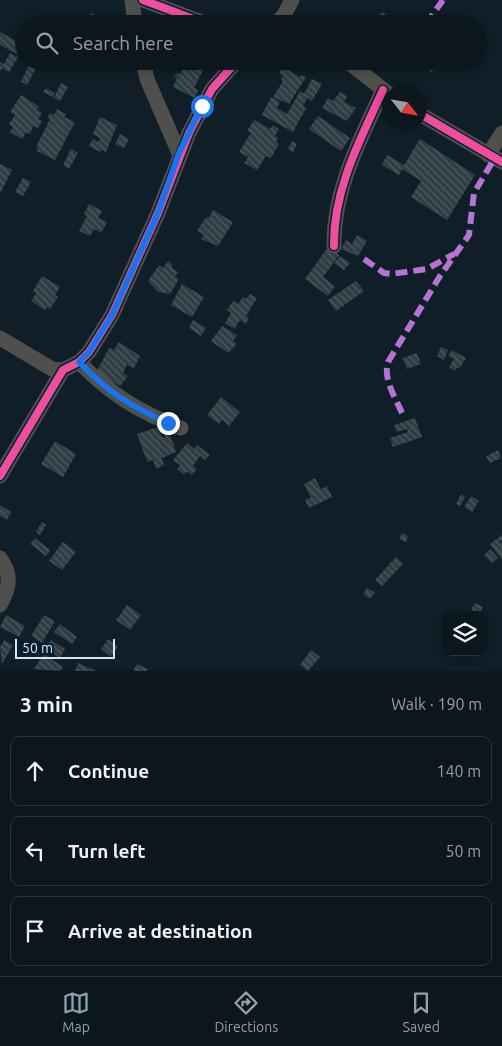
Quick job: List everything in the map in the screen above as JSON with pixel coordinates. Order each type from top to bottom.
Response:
[{"type":"street","points":[[132,0],[134,15]]},
{"type":"street","points":[[143,0],[183,15]]},
{"type":"street","points":[[287,15],[292,0]]},
{"type":"street","points":[[145,70],[147,79],[179,153]]},
{"type":"street","points":[[0,476],[64,370],[79,362],[89,352],[112,315],[158,213],[179,153],[212,89],[229,70]]},
{"type":"street","points":[[358,70],[382,89]]},
{"type":"street","points":[[334,246],[335,212],[351,160],[382,100]]},
{"type":"street","points":[[427,118],[502,162]]},
{"type":"street","points":[[488,155],[502,133]]},
{"type":"street","points":[[0,338],[52,369],[64,370]]},
{"type":"street","points":[[79,362],[103,386],[130,406],[181,428]]},
{"type":"street","points":[[0,558],[9,578],[9,586],[0,604]]},
{"type":"building","points":[[0,32],[15,40],[15,53],[0,45]]},
{"type":"building","points":[[10,53],[15,56],[15,62],[9,72],[2,68],[0,72],[0,62],[4,64]]},
{"type":"building","points":[[27,70],[35,70],[27,85],[21,82]]},
{"type":"building","points":[[182,70],[203,70],[194,88],[198,90],[195,98],[173,87],[177,78],[174,77],[177,73],[180,74]]},
{"type":"building","points":[[281,70],[288,70],[300,77],[302,75],[306,77],[289,104],[273,97],[283,81],[281,79],[283,76],[279,73]]},
{"type":"building","points":[[312,79],[322,84],[312,101],[307,98],[303,106],[306,108],[293,132],[262,115],[271,97],[280,102],[277,108],[287,114],[300,91],[304,94]]},
{"type":"building","points":[[61,83],[68,87],[60,101],[54,98]]},
{"type":"building","points":[[46,88],[55,93],[53,97],[43,92]]},
{"type":"building","points":[[340,92],[347,96],[344,102],[356,108],[347,121],[322,108],[328,98],[333,101]]},
{"type":"building","points":[[21,95],[39,107],[37,110],[42,113],[38,119],[42,121],[38,128],[33,126],[30,134],[26,132],[22,139],[10,132],[13,127],[9,124],[15,115],[10,112]]},
{"type":"building","points":[[57,109],[66,114],[64,117],[75,122],[55,160],[37,151],[38,148],[36,147],[50,119],[48,117],[50,113],[54,115]]},
{"type":"building","points":[[318,116],[350,138],[341,151],[309,129]]},
{"type":"building","points":[[100,117],[117,125],[106,152],[102,150],[100,152],[89,146],[93,139],[98,142],[100,138],[93,134]]},
{"type":"building","points":[[254,120],[270,129],[273,125],[279,129],[275,136],[278,138],[276,142],[279,144],[271,158],[266,156],[257,170],[244,163],[248,157],[239,152],[251,133],[247,131]]},
{"type":"building","points":[[120,134],[129,139],[124,148],[115,144]]},
{"type":"building","points":[[420,139],[475,175],[447,220],[411,197],[421,181],[402,169],[399,175],[382,165],[387,155],[404,165]]},
{"type":"building","points":[[292,141],[297,144],[293,152],[288,149]]},
{"type":"building","points":[[71,149],[78,153],[69,169],[63,165]]},
{"type":"building","points":[[0,164],[12,170],[0,194]]},
{"type":"building","points":[[23,178],[31,182],[23,196],[15,192]]},
{"type":"building","points":[[89,204],[102,211],[98,218],[107,222],[101,233],[94,229],[90,236],[79,231],[87,216],[84,214]]},
{"type":"building","points":[[213,210],[233,222],[218,246],[201,239],[204,235],[197,231],[206,217],[209,218]]},
{"type":"building","points":[[357,235],[367,241],[358,256],[341,249],[346,240],[352,244]]},
{"type":"building","points":[[328,247],[339,255],[323,277],[335,286],[328,296],[305,279]]},
{"type":"building","points":[[340,256],[350,263],[344,270],[334,263]]},
{"type":"building","points":[[168,261],[172,264],[172,268],[178,272],[175,277],[179,279],[170,294],[158,292],[148,281],[159,265],[163,268]]},
{"type":"building","points":[[42,276],[60,287],[55,295],[58,297],[50,309],[47,307],[45,310],[31,301],[36,293],[33,291]]},
{"type":"building","points":[[356,281],[364,291],[336,311],[328,300]]},
{"type":"building","points":[[182,284],[204,297],[192,317],[171,305]]},
{"type":"building","points":[[250,294],[257,298],[246,316],[249,318],[246,324],[240,320],[234,329],[225,323],[231,313],[227,310],[233,301],[238,304],[243,297],[246,299]]},
{"type":"building","points":[[193,320],[206,328],[201,336],[189,328]]},
{"type":"building","points":[[222,326],[237,335],[233,341],[237,344],[228,353],[211,341]]},
{"type":"building","points":[[119,342],[140,356],[134,368],[127,365],[123,373],[128,376],[120,386],[96,373],[109,348],[114,350]]},
{"type":"building","points":[[441,347],[448,350],[444,360],[437,356]]},
{"type":"building","points":[[452,350],[466,358],[460,368],[458,367],[455,371],[449,367],[454,359],[448,356]]},
{"type":"building","points":[[417,353],[421,364],[407,369],[403,358]]},
{"type":"building","points":[[221,397],[240,412],[229,426],[222,420],[219,424],[207,415]]},
{"type":"building","points":[[415,418],[422,437],[393,447],[390,438],[408,432],[407,429],[397,432],[394,425]]},
{"type":"building","points":[[158,427],[162,437],[170,434],[176,452],[162,458],[164,465],[156,469],[153,460],[148,462],[137,434]]},
{"type":"building","points":[[55,441],[76,454],[63,477],[41,464]]},
{"type":"building","points":[[187,443],[194,449],[197,445],[210,455],[205,460],[200,456],[193,466],[197,469],[192,475],[188,472],[183,474],[177,469],[180,465],[173,460]]},
{"type":"building","points":[[498,450],[501,458],[490,463],[486,456]]},
{"type":"building","points":[[315,478],[321,489],[327,486],[332,497],[309,508],[305,500],[311,498],[304,484]]},
{"type":"building","points":[[461,494],[465,497],[460,506],[456,504]]},
{"type":"building","points":[[471,496],[479,501],[472,512],[464,507]]},
{"type":"building","points":[[0,505],[11,512],[7,520],[0,516]]},
{"type":"building","points":[[42,522],[46,525],[40,535],[36,532]]},
{"type":"building","points":[[402,533],[408,536],[406,542],[399,539]]},
{"type":"building","points":[[502,535],[502,540],[498,543],[502,542],[502,560],[490,544]]},
{"type":"building","points":[[35,538],[50,550],[46,556],[30,544]]},
{"type":"building","points":[[63,542],[76,552],[62,570],[49,561]]},
{"type":"building","points":[[490,549],[498,558],[492,563],[484,555]]},
{"type":"building","points":[[396,557],[403,564],[382,586],[375,580]]},
{"type":"building","points":[[367,588],[375,592],[370,599],[363,594]]},
{"type":"building","points":[[475,603],[483,607],[481,611],[471,610]]},
{"type":"building","points":[[127,605],[141,615],[130,630],[116,620]]},
{"type":"building","points":[[6,615],[25,626],[19,637],[0,627]]},
{"type":"building","points":[[44,615],[55,621],[42,643],[31,636]]},
{"type":"building","points":[[60,624],[77,637],[72,644],[54,632]]},
{"type":"building","points":[[108,639],[118,646],[111,657],[101,649]]},
{"type":"building","points":[[4,640],[13,645],[2,664],[0,647]]},
{"type":"building","points":[[51,640],[65,649],[60,658],[45,649]]},
{"type":"building","points":[[311,650],[320,657],[308,671],[300,665]]},
{"type":"building","points":[[44,654],[63,667],[60,671],[34,669]]},
{"type":"building","points":[[78,663],[96,671],[75,671]]},
{"type":"building","points":[[137,664],[148,669],[147,671],[133,671]]},
{"type":"marked path","points":[[432,15],[443,0]]},
{"type":"marked path","points":[[402,413],[388,381],[388,362],[440,276],[469,235],[474,193],[494,159]]},
{"type":"marked path","points":[[364,259],[384,273],[391,274],[427,269],[454,254]]},
{"type":"cycle path","points":[[143,0],[183,15]]},
{"type":"cycle path","points":[[0,476],[63,370],[79,362],[89,352],[112,315],[158,213],[189,133],[212,89],[229,70]]},
{"type":"cycle path","points":[[334,246],[335,225],[343,185],[349,166],[382,92]]},
{"type":"cycle path","points":[[427,118],[502,162]]},
{"type":"route","points":[[168,423],[130,406],[103,386],[79,362],[89,352],[112,315],[158,213],[179,153],[202,106]]}]
